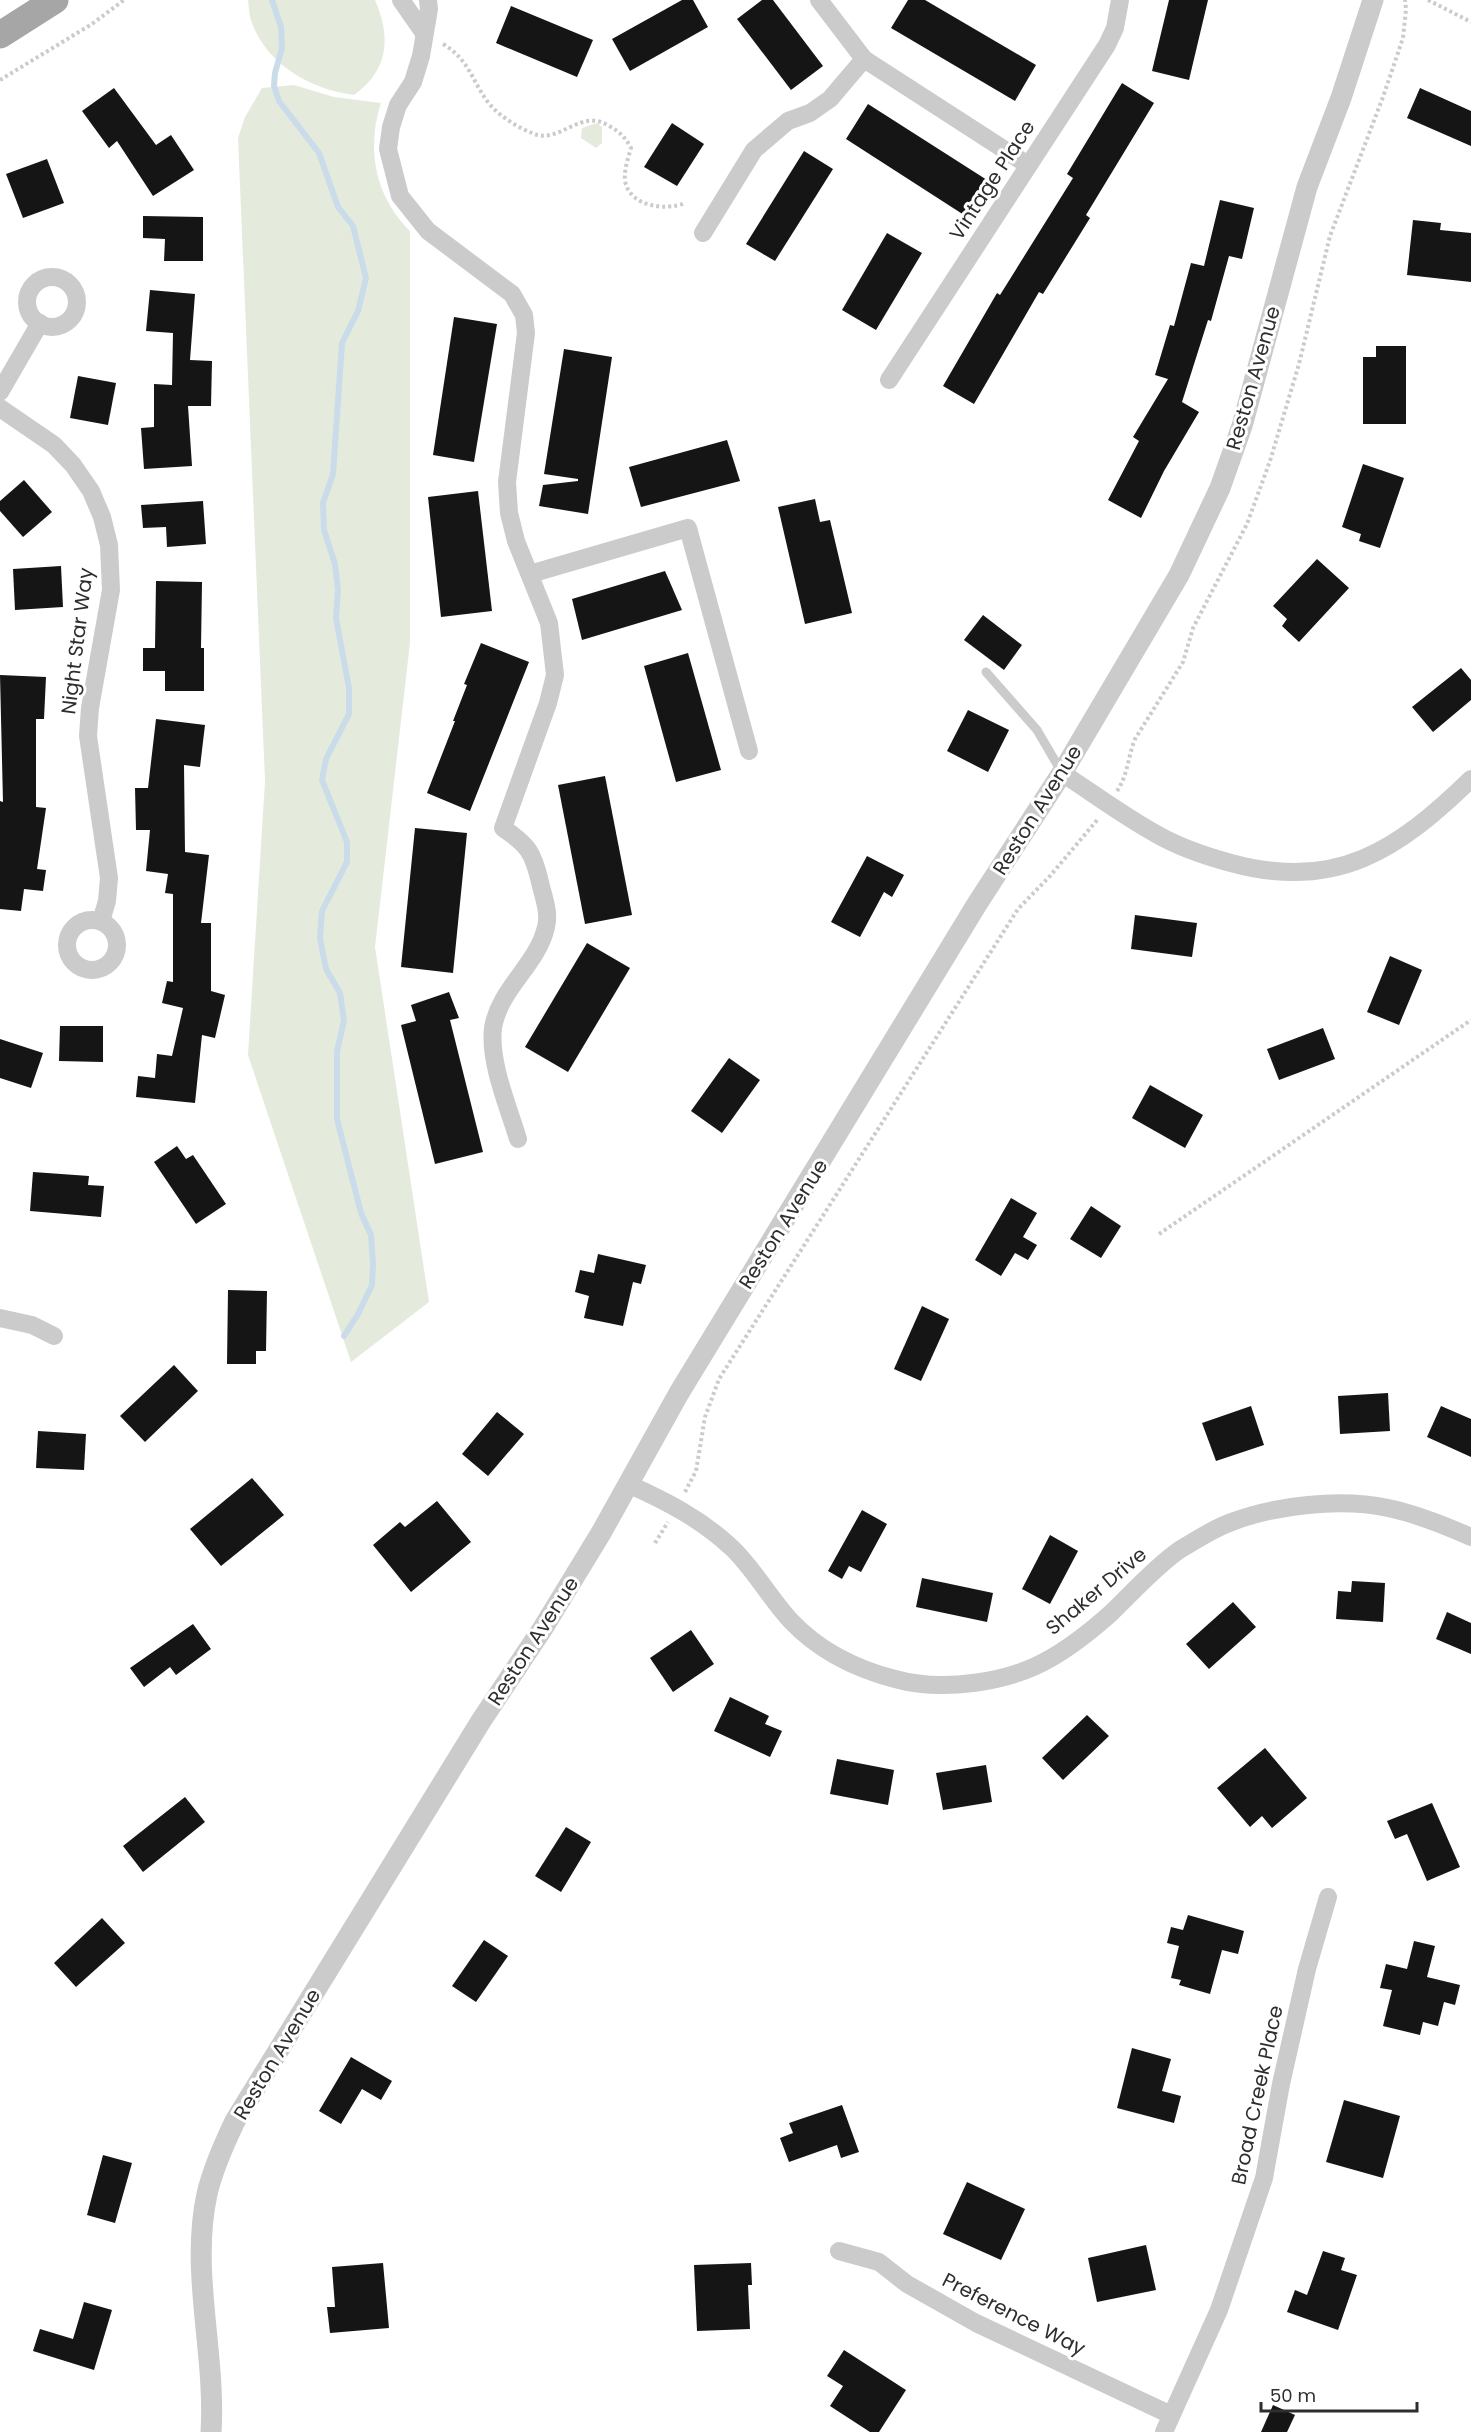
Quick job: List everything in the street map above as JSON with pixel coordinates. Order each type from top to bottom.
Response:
[{"type":"main road","points":[[0,35],[55,0]]},
{"type":"street","points":[[401,0],[424,33]]},
{"type":"street","points":[[428,0],[429,9],[422,56],[413,82],[398,105],[391,127],[388,149],[400,196],[413,214],[428,231],[512,294],[524,315],[526,333],[507,482],[509,513],[516,541],[549,623],[555,675],[548,703],[503,828],[524,842],[534,857],[547,911],[546,927],[540,943],[500,1006],[493,1026],[492,1048],[518,1139]]},
{"type":"street","points":[[819,0],[864,59],[1028,165]]},
{"type":"street","name":"Vintage Place","points":[[889,380],[1107,45],[1115,28],[1120,0]]},
{"type":"street","name":"Reston Avenue","points":[[211,2432],[210,2350],[202,2281],[202,2232],[207,2194],[218,2157],[241,2112],[480,1721],[549,1619],[685,1384],[977,904],[1062,773],[1179,575],[1220,488],[1242,426],[1307,187],[1341,98],[1373,0]]},
{"type":"street","points":[[703,233],[742,166],[754,150],[788,121],[810,113],[831,99],[864,59]]},
{"type":"street","points":[[0,392],[40,324]]},
{"type":"street","name":"Night Star Way","points":[[0,408],[54,445],[73,465],[91,491],[102,517],[109,545],[111,590],[90,708],[88,736],[109,878],[107,902],[101,921]]},
{"type":"street","points":[[531,574],[688,528],[749,751]]},
{"type":"street","points":[[1062,773],[1158,835],[1193,852],[1251,868],[1287,874],[1344,867],[1373,855],[1442,805],[1471,779]]},
{"type":"street","points":[[0,1317],[32,1325],[54,1336]]},
{"type":"street","name":"Shaker Drive","points":[[628,1484],[676,1507],[706,1526],[733,1549],[789,1619],[835,1656],[867,1671],[896,1680],[941,1685],[972,1683],[1020,1672],[1050,1659],[1084,1636],[1177,1552],[1230,1522],[1269,1512],[1314,1505],[1349,1504],[1386,1508],[1418,1516],[1471,1537]]},
{"type":"street","name":"Broad Creek Place","points":[[1164,2432],[1219,2310],[1264,2178],[1281,2084],[1306,1969],[1328,1897]]},
{"type":"street","name":"Preference Way","points":[[839,2252],[879,2262],[907,2284],[976,2323],[1171,2415]]},
{"type":"lane","points":[[986,672],[1037,730],[1062,773]]},
{"type":"path","points":[[0,80],[92,24],[124,0]]},
{"type":"path","points":[[655,1543],[696,1471],[705,1417],[719,1379],[1018,909],[1086,835],[1123,782],[1129,751],[1135,738],[1187,654],[1193,628],[1247,524],[1270,461],[1299,364],[1330,236],[1403,38],[1405,0]]},
{"type":"path","points":[[1428,0],[1471,22]]},
{"type":"path","points":[[424,33],[450,48],[464,60],[493,107],[519,127],[540,136],[562,131],[595,118],[602,121],[624,135],[631,148],[625,171],[626,184],[631,194],[642,202],[663,208],[677,207],[685,203]]},
{"type":"path","points":[[1159,1234],[1471,1020]]},
{"type":"shaded area","points":[[248,0],[375,0],[385,40],[380,64],[366,85],[354,95],[322,88],[307,81],[280,63],[268,51],[251,20]]},
{"type":"shaded area","points":[[294,85],[334,97],[381,103],[374,137],[377,171],[381,187],[389,203],[398,218],[410,231],[410,643],[375,947],[429,1302],[351,1362],[248,1055],[265,781],[238,138],[245,117],[262,88]]},
{"type":"shaded area","points":[[597,123],[602,127],[602,143],[596,148],[581,138],[582,128]]},
{"type":"building","points":[[682,0],[693,0],[708,27],[630,71],[612,39]]},
{"type":"building","points":[[762,0],[773,0],[823,66],[791,90],[737,19]]},
{"type":"building","points":[[908,0],[925,0],[1036,65],[1015,101],[891,28]]},
{"type":"building","points":[[1169,0],[1208,0],[1189,80],[1152,71]]},
{"type":"building","points":[[511,6],[593,40],[577,77],[496,43]]},
{"type":"building","points":[[1122,83],[1154,103],[1086,215],[1090,218],[1043,294],[1039,292],[974,404],[943,386],[997,293],[1000,295],[1073,178],[1067,174]]},
{"type":"building","points":[[114,88],[156,145],[171,135],[194,170],[153,196],[117,141],[109,148],[82,111]]},
{"type":"building","points":[[1420,88],[1471,111],[1471,146],[1407,118]]},
{"type":"building","points":[[868,104],[987,180],[964,215],[846,139]]},
{"type":"building","points":[[672,123],[704,144],[677,186],[644,167]]},
{"type":"building","points":[[804,151],[833,169],[775,261],[746,244]]},
{"type":"building","points":[[47,159],[64,203],[23,218],[6,174]]},
{"type":"building","points":[[1220,200],[1254,208],[1242,259],[1229,256],[1211,321],[1208,320],[1182,402],[1199,412],[1164,471],[1141,518],[1108,500],[1139,441],[1133,437],[1168,379],[1155,375],[1170,325],[1174,326],[1191,263],[1204,266]]},
{"type":"building","points":[[143,216],[203,217],[203,261],[164,261],[165,239],[143,238]]},
{"type":"building","points":[[1413,220],[1441,223],[1440,230],[1471,233],[1471,282],[1407,275]]},
{"type":"building","points":[[887,233],[922,253],[876,330],[842,310]]},
{"type":"building","points":[[150,290],[195,294],[190,360],[212,361],[211,406],[188,406],[192,466],[144,469],[141,428],[154,427],[154,384],[172,385],[173,333],[146,331]]},
{"type":"building","points":[[454,317],[497,324],[474,462],[433,455]]},
{"type":"building","points":[[1376,346],[1406,346],[1406,424],[1363,424],[1363,357],[1376,357]]},
{"type":"building","points":[[564,349],[612,357],[588,514],[539,506],[543,485],[578,481],[578,479],[544,474]]},
{"type":"building","points":[[78,376],[116,383],[108,425],[70,418]]},
{"type":"building","points":[[727,440],[740,481],[641,507],[629,467]]},
{"type":"building","points":[[1363,464],[1404,478],[1380,548],[1359,541],[1361,534],[1342,527]]},
{"type":"building","points":[[24,480],[52,512],[23,537],[0,511],[0,501]]},
{"type":"building","points":[[478,491],[492,611],[441,617],[428,497]]},
{"type":"building","points":[[815,499],[820,522],[830,520],[852,613],[805,624],[778,507]]},
{"type":"building","points":[[203,501],[206,544],[167,547],[166,527],[143,528],[141,505]]},
{"type":"building","points":[[1317,559],[1349,588],[1299,642],[1282,626],[1287,619],[1273,606]]},
{"type":"building","points":[[61,566],[63,607],[15,610],[13,569]]},
{"type":"building","points":[[665,571],[682,610],[582,640],[572,599]]},
{"type":"building","points":[[156,581],[202,582],[201,648],[204,648],[204,691],[165,691],[165,671],[143,671],[143,648],[155,648]]},
{"type":"building","points":[[983,615],[1022,645],[1004,670],[964,640]]},
{"type":"building","points":[[481,643],[529,662],[470,811],[427,793],[455,721],[453,721],[467,685],[464,684]]},
{"type":"building","points":[[688,653],[721,770],[676,782],[644,666]]},
{"type":"building","points":[[1461,668],[1471,680],[1471,700],[1433,732],[1412,707]]},
{"type":"building","points":[[0,675],[46,677],[44,719],[36,719],[36,807],[46,808],[37,869],[46,870],[43,891],[24,889],[21,911],[0,909],[0,801],[3,802]]},
{"type":"building","points":[[968,710],[1009,730],[988,772],[947,751]]},
{"type":"building","points":[[156,719],[205,725],[200,767],[184,765],[185,852],[209,855],[201,923],[211,923],[211,991],[225,995],[215,1038],[202,1035],[195,1103],[136,1097],[138,1076],[155,1078],[157,1054],[172,1056],[183,1008],[162,1003],[167,981],[173,982],[173,894],[165,893],[168,874],[146,871],[150,830],[136,830],[135,788],[148,788]]},
{"type":"building","points":[[605,776],[632,915],[585,924],[558,785]]},
{"type":"building","points":[[415,828],[467,833],[453,973],[401,967]]},
{"type":"building","points":[[867,856],[904,875],[892,897],[884,892],[860,937],[831,922]]},
{"type":"building","points":[[1135,915],[1197,923],[1192,957],[1131,949]]},
{"type":"building","points":[[587,943],[630,968],[568,1072],[525,1047]]},
{"type":"building","points":[[1390,956],[1422,970],[1399,1025],[1367,1012]]},
{"type":"building","points":[[449,992],[459,1018],[450,1020],[483,1152],[435,1164],[401,1025],[416,1021],[411,1005]]},
{"type":"building","points":[[60,1026],[103,1026],[103,1062],[59,1061]]},
{"type":"building","points":[[1323,1028],[1335,1059],[1279,1080],[1267,1049]]},
{"type":"building","points":[[0,1039],[43,1053],[31,1088],[0,1078]]},
{"type":"building","points":[[729,1058],[760,1080],[722,1133],[691,1111]]},
{"type":"building","points":[[1150,1085],[1203,1115],[1185,1148],[1132,1118]]},
{"type":"building","points":[[177,1146],[186,1159],[193,1155],[226,1204],[196,1224],[154,1162]]},
{"type":"building","points":[[33,1172],[89,1176],[88,1185],[104,1186],[101,1217],[30,1211]]},
{"type":"building","points":[[1011,1198],[1037,1213],[1023,1237],[1037,1245],[1028,1260],[1015,1253],[1001,1276],[975,1260]]},
{"type":"building","points":[[1091,1206],[1121,1226],[1101,1258],[1070,1239]]},
{"type":"building","points":[[598,1254],[646,1265],[641,1284],[633,1282],[623,1326],[584,1318],[589,1296],[575,1292],[580,1270],[594,1273]]},
{"type":"building","points":[[228,1290],[267,1291],[266,1351],[256,1351],[256,1364],[227,1364]]},
{"type":"building","points":[[922,1306],[949,1319],[921,1381],[894,1369]]},
{"type":"building","points":[[174,1365],[198,1391],[145,1442],[120,1416]]},
{"type":"building","points":[[1388,1393],[1390,1431],[1340,1434],[1338,1396]]},
{"type":"building","points":[[1251,1406],[1264,1445],[1216,1461],[1202,1423]]},
{"type":"building","points":[[1441,1406],[1471,1419],[1471,1457],[1427,1437]]},
{"type":"building","points":[[497,1412],[524,1434],[488,1476],[462,1454]]},
{"type":"building","points":[[38,1431],[86,1434],[84,1470],[36,1468]]},
{"type":"building","points":[[252,1478],[284,1515],[221,1566],[190,1529]]},
{"type":"building","points":[[437,1501],[471,1542],[411,1592],[373,1545],[400,1522],[405,1527]]},
{"type":"building","points":[[862,1510],[887,1524],[861,1572],[849,1566],[842,1579],[828,1571]]},
{"type":"building","points":[[1050,1535],[1078,1551],[1050,1604],[1022,1589]]},
{"type":"building","points":[[922,1578],[993,1593],[987,1622],[916,1607]]},
{"type":"building","points":[[1352,1581],[1385,1583],[1383,1622],[1336,1619],[1338,1591],[1351,1592]]},
{"type":"building","points":[[1233,1602],[1256,1627],[1209,1669],[1186,1644]]},
{"type":"building","points":[[1447,1612],[1471,1623],[1471,1654],[1436,1639]]},
{"type":"building","points":[[193,1624],[211,1649],[176,1675],[170,1667],[144,1687],[130,1668]]},
{"type":"building","points":[[691,1630],[714,1664],[673,1692],[650,1658]]},
{"type":"building","points":[[730,1697],[769,1716],[765,1724],[782,1731],[770,1757],[714,1731]]},
{"type":"building","points":[[1087,1715],[1109,1736],[1063,1780],[1042,1758]]},
{"type":"building","points":[[1265,1748],[1307,1798],[1272,1828],[1262,1816],[1250,1827],[1217,1788]]},
{"type":"building","points":[[837,1759],[894,1770],[888,1805],[830,1794]]},
{"type":"building","points":[[986,1765],[992,1802],[943,1810],[936,1773]]},
{"type":"building","points":[[185,1797],[205,1822],[143,1872],[123,1846]]},
{"type":"building","points":[[1432,1803],[1460,1867],[1427,1881],[1407,1834],[1395,1839],[1387,1821]]},
{"type":"building","points":[[566,1827],[591,1842],[561,1892],[535,1876]]},
{"type":"building","points":[[1188,1915],[1244,1931],[1238,1954],[1222,1950],[1210,1994],[1179,1985],[1181,1980],[1171,1978],[1179,1946],[1167,1943],[1171,1927],[1183,1930]]},
{"type":"building","points":[[102,1918],[125,1943],[76,1987],[54,1963]]},
{"type":"building","points":[[484,1940],[508,1956],[476,2002],[452,1986]]},
{"type":"building","points":[[1414,1941],[1435,1946],[1427,1977],[1460,1985],[1455,2005],[1444,2002],[1438,2026],[1423,2022],[1420,2035],[1383,2026],[1392,1990],[1380,1988],[1386,1964],[1407,1969]]},
{"type":"building","points":[[1132,2048],[1171,2059],[1162,2091],[1181,2096],[1174,2123],[1117,2108]]},
{"type":"building","points":[[351,2057],[392,2081],[381,2100],[362,2089],[341,2124],[319,2111]]},
{"type":"building","points":[[1344,2100],[1400,2116],[1383,2178],[1326,2162]]},
{"type":"building","points":[[842,2105],[859,2152],[841,2158],[837,2145],[789,2162],[780,2138],[793,2133],[789,2123]]},
{"type":"building","points":[[103,2155],[132,2163],[115,2223],[87,2215]]},
{"type":"building","points":[[967,2182],[1025,2209],[1001,2260],[943,2234]]},
{"type":"building","points":[[1146,2245],[1156,2290],[1097,2302],[1088,2258]]},
{"type":"building","points":[[1323,2251],[1345,2258],[1341,2270],[1357,2275],[1338,2330],[1287,2312],[1295,2290],[1307,2295]]},
{"type":"building","points":[[383,2263],[389,2328],[330,2333],[327,2307],[335,2307],[332,2267]]},
{"type":"building","points":[[751,2263],[752,2285],[748,2285],[750,2329],[697,2331],[694,2265]]},
{"type":"building","points":[[84,2302],[112,2310],[94,2370],[33,2351],[40,2329],[73,2339]]},
{"type":"building","points":[[844,2350],[906,2390],[879,2432],[870,2432],[830,2406],[843,2386],[827,2376]]},
{"type":"building","points":[[1273,2405],[1295,2415],[1287,2432],[1261,2432]]},
{"type":"waterway","points":[[272,0],[281,27],[282,48],[274,86],[279,101],[319,153],[338,207],[353,226],[366,278],[358,311],[342,343],[333,474],[323,503],[324,530],[335,564],[338,590],[336,618],[349,688],[349,714],[326,759],[322,780],[347,842],[347,862],[322,911],[320,938],[326,969],[340,993],[344,1021],[337,1051],[337,1119],[361,1213],[371,1235],[373,1264],[372,1285],[344,1336]]}]
